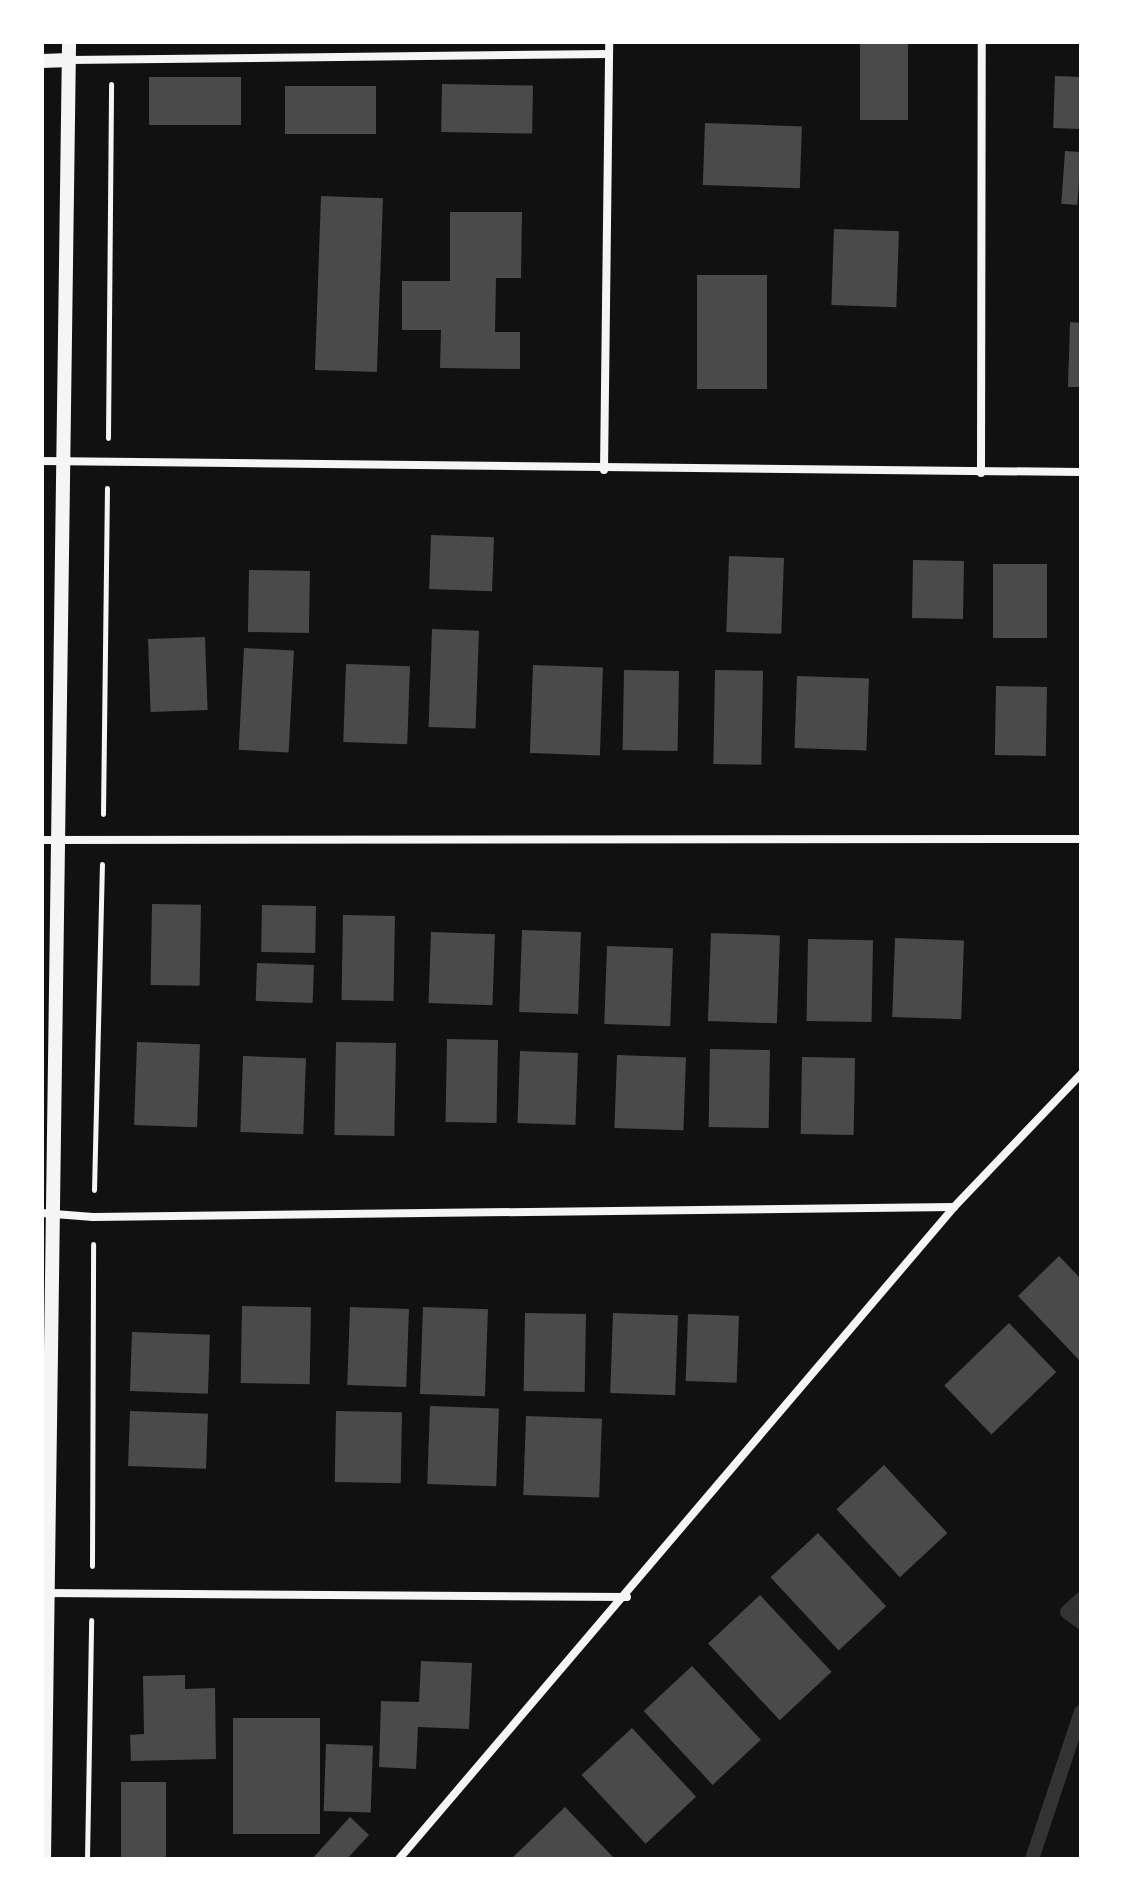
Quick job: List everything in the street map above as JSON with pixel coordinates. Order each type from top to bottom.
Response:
[{"type":"street","points":[[44,1859],[48,1215],[67,461],[69,42]]},
{"type":"street","points":[[604,470],[609,42]]},
{"type":"street","points":[[981,473],[982,42]]},
{"type":"street","points":[[42,61],[609,54]]},
{"type":"street","points":[[42,461],[604,470],[1081,472]]},
{"type":"street","points":[[42,840],[1081,839]]},
{"type":"street","points":[[399,1859],[627,1597],[954,1207],[1081,1074]]},
{"type":"street","points":[[48,1215],[954,1207]]},
{"type":"street","points":[[44,1593],[627,1597]]},
{"type":"path","points":[[87,1859],[93,1217],[102,841],[111,59]]},
{"type":"building","points":[[860,42],[908,42],[908,120],[860,120]]},
{"type":"building","points":[[1055,76],[1081,77],[1079,129],[1053,128]]},
{"type":"building","points":[[149,77],[241,77],[241,125],[149,125]]},
{"type":"building","points":[[442,84],[533,86],[532,134],[441,132]]},
{"type":"building","points":[[285,86],[376,86],[376,134],[285,134]]},
{"type":"building","points":[[705,123],[802,126],[800,188],[703,185]]},
{"type":"building","points":[[1065,151],[1081,152],[1077,205],[1061,204]]},
{"type":"building","points":[[321,196],[383,198],[377,372],[315,370]]},
{"type":"building","points":[[450,212],[522,212],[521,278],[496,278],[495,332],[520,332],[520,369],[440,368],[441,330],[402,330],[402,281],[450,281]]},
{"type":"building","points":[[834,229],[899,231],[896,307],[831,305]]},
{"type":"building","points":[[697,275],[767,275],[767,389],[697,389]]},
{"type":"building","points":[[1070,322],[1081,323],[1081,387],[1068,387]]},
{"type":"building","points":[[431,535],[494,537],[492,591],[429,589]]},
{"type":"building","points":[[729,556],[784,558],[781,634],[726,632]]},
{"type":"building","points":[[913,560],[964,561],[963,619],[912,618]]},
{"type":"building","points":[[993,564],[1047,564],[1047,638],[993,638]]},
{"type":"building","points":[[249,570],[310,571],[309,633],[248,632]]},
{"type":"building","points":[[432,629],[479,631],[476,729],[429,727]]},
{"type":"building","points":[[205,637],[208,710],[151,712],[148,639]]},
{"type":"building","points":[[244,648],[294,651],[289,752],[239,750]]},
{"type":"building","points":[[346,664],[410,666],[407,744],[343,742]]},
{"type":"building","points":[[533,665],[603,667],[600,755],[530,753]]},
{"type":"building","points":[[624,670],[679,671],[678,751],[623,750]]},
{"type":"building","points":[[715,670],[763,671],[761,765],[713,764]]},
{"type":"building","points":[[797,676],[869,679],[866,750],[794,748]]},
{"type":"building","points":[[996,686],[1047,687],[1046,756],[995,755]]},
{"type":"building","points":[[152,904],[201,905],[200,986],[151,985]]},
{"type":"building","points":[[262,905],[316,906],[315,953],[261,952]]},
{"type":"building","points":[[343,915],[395,916],[394,1001],[342,1000]]},
{"type":"building","points":[[522,930],[581,932],[578,1014],[519,1012]]},
{"type":"building","points":[[431,932],[495,934],[492,1005],[429,1003]]},
{"type":"building","points":[[711,933],[780,935],[777,1023],[708,1021]]},
{"type":"building","points":[[895,938],[964,940],[961,1019],[892,1017]]},
{"type":"building","points":[[808,939],[873,940],[872,1022],[807,1021]]},
{"type":"building","points":[[607,946],[673,948],[670,1026],[604,1024]]},
{"type":"building","points":[[257,963],[314,965],[313,1003],[256,1001]]},
{"type":"building","points":[[447,1039],[498,1040],[497,1123],[446,1122]]},
{"type":"building","points":[[137,1042],[200,1044],[197,1127],[134,1125]]},
{"type":"building","points":[[336,1042],[396,1043],[394,1136],[334,1135]]},
{"type":"building","points":[[710,1049],[770,1050],[769,1128],[709,1127]]},
{"type":"building","points":[[520,1051],[578,1053],[575,1125],[517,1123]]},
{"type":"building","points":[[617,1055],[686,1057],[683,1130],[614,1128]]},
{"type":"building","points":[[243,1056],[306,1058],[303,1134],[240,1132]]},
{"type":"building","points":[[802,1057],[855,1058],[854,1135],[801,1134]]},
{"type":"building","points":[[1059,1256],[1081,1279],[1079,1360],[1018,1296]]},
{"type":"building","points":[[242,1306],[311,1307],[310,1384],[241,1383]]},
{"type":"building","points":[[350,1307],[409,1309],[406,1387],[347,1385]]},
{"type":"building","points":[[423,1307],[488,1309],[485,1396],[420,1394]]},
{"type":"building","points":[[525,1313],[586,1314],[585,1392],[524,1391]]},
{"type":"building","points":[[613,1313],[678,1315],[675,1395],[610,1393]]},
{"type":"building","points":[[688,1314],[739,1316],[737,1383],[686,1381]]},
{"type":"building","points":[[1009,1323],[1056,1372],[991,1434],[944,1386]]},
{"type":"building","points":[[132,1332],[210,1335],[208,1394],[130,1391]]},
{"type":"building","points":[[430,1406],[499,1408],[496,1486],[427,1484]]},
{"type":"building","points":[[130,1411],[208,1414],[206,1469],[128,1466]]},
{"type":"building","points":[[336,1411],[402,1412],[401,1483],[335,1482]]},
{"type":"building","points":[[526,1416],[602,1419],[599,1498],[523,1495]]},
{"type":"building","points":[[884,1465],[947,1533],[900,1577],[836,1509]]},
{"type":"building","points":[[818,1533],[886,1606],[839,1650],[770,1577]]},
{"type":"building","points":[[760,1595],[832,1672],[780,1720],[708,1643]]},
{"type":"building","points":[[421,1661],[472,1663],[469,1729],[418,1727],[416,1769],[379,1767],[381,1701],[419,1702]]},
{"type":"building","points":[[692,1666],[761,1740],[713,1785],[644,1711]]},
{"type":"building","points":[[185,1675],[185,1689],[215,1688],[216,1759],[131,1761],[130,1735],[144,1734],[143,1676]]},
{"type":"building","points":[[233,1718],[320,1718],[320,1834],[233,1834]]},
{"type":"building","points":[[632,1728],[696,1797],[646,1844],[582,1775]]},
{"type":"building","points":[[326,1744],[373,1746],[371,1813],[324,1811]]},
{"type":"building","points":[[121,1782],[166,1782],[166,1859],[121,1859]]},
{"type":"building","points":[[565,1807],[615,1859],[511,1859]]},
{"type":"building","points":[[350,1817],[369,1835],[347,1859],[312,1859]]},
{"type":"waterway","points":[[1081,1599],[1067,1612],[1081,1622]]},
{"type":"waterway","points":[[1032,1859],[1081,1712]]}]
